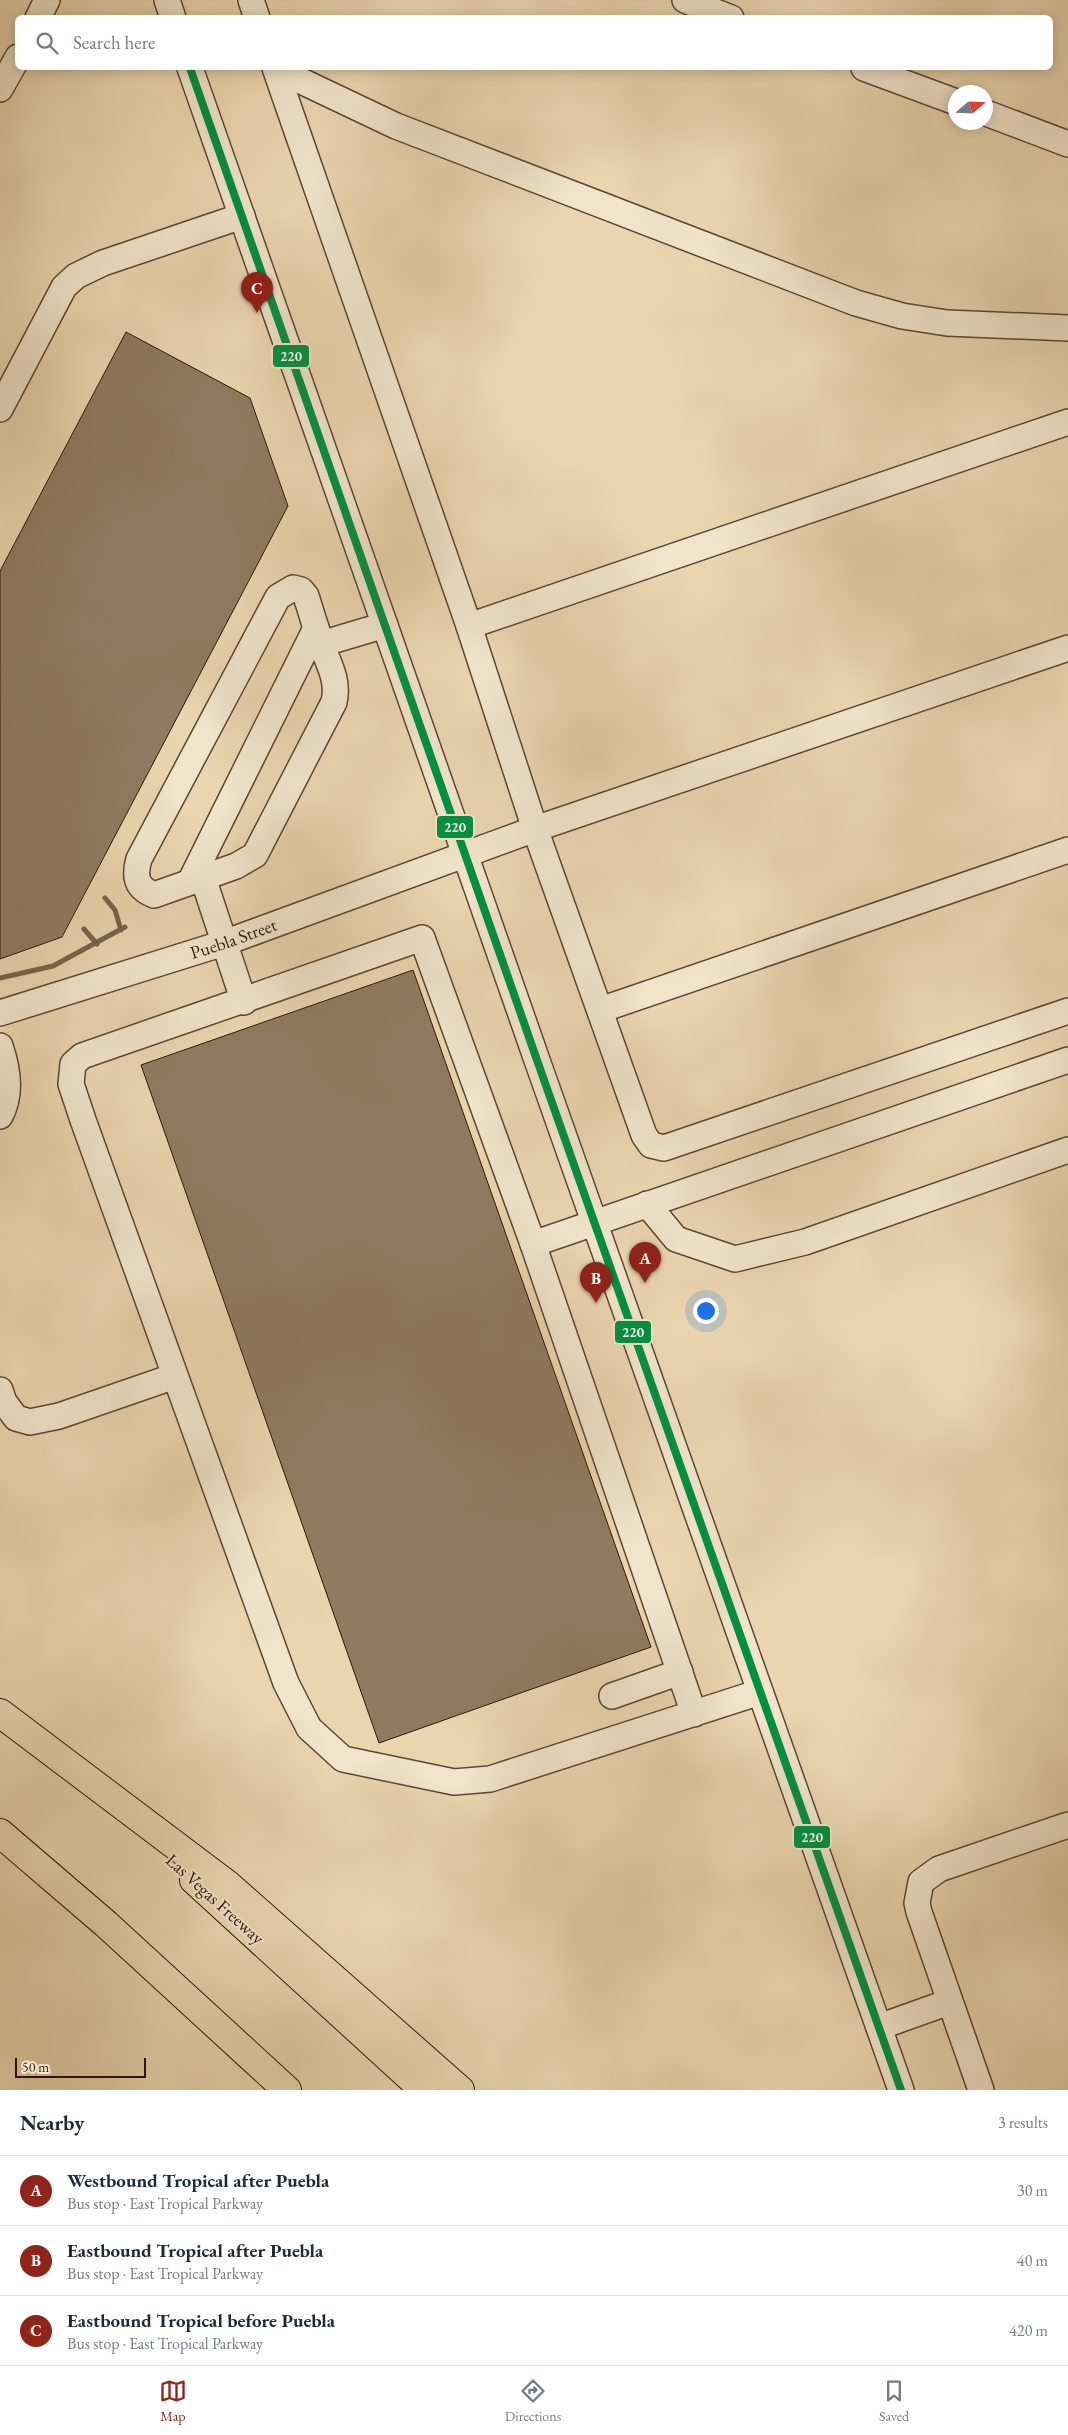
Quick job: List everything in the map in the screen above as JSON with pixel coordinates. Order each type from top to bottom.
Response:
[{"type":"highway","name":"Las Vegas Freeway","points":[[0,1714],[171,1860],[310,1984],[424,2090]]},
{"type":"highway","points":[[0,1714],[222,1880],[460,2090]]},
{"type":"highway","points":[[0,1833],[106,1924],[288,2090]]},
{"type":"street","points":[[40,15],[47,0]]},
{"type":"street","points":[[166,0],[172,15]]},
{"type":"street","points":[[251,0],[256,15]]},
{"type":"street","points":[[685,0],[723,15]]},
{"type":"street","points":[[0,90],[15,62]]},
{"type":"street","points":[[191,70],[465,856],[901,2090]]},
{"type":"street","points":[[277,70],[469,626],[535,829],[644,1135],[651,1145],[664,1148],[1068,1011]]},
{"type":"street","points":[[280,70],[396,126],[856,303],[902,316],[947,323],[1068,328]]},
{"type":"street","points":[[869,70],[948,99]]},
{"type":"street","points":[[993,116],[1068,144]]},
{"type":"street","points":[[0,409],[64,287],[76,276],[103,263],[242,216]]},
{"type":"street","points":[[469,626],[1068,422]]},
{"type":"street","points":[[293,588],[301,590],[306,596],[335,678],[337,691],[334,702],[255,855],[246,862],[197,880],[154,895],[144,891],[137,882],[136,870],[139,859],[278,597],[293,588]]},
{"type":"street","points":[[319,636],[385,625]]},
{"type":"street","points":[[244,1002],[224,944],[197,880],[319,636]]},
{"type":"street","name":"Puebla Street","points":[[0,1013],[224,944],[535,829],[1068,648]]},
{"type":"street","points":[[600,1010],[1068,850]]},
{"type":"street","points":[[694,1714],[533,1244],[422,938],[244,1002],[82,1056],[73,1064],[71,1084],[80,1111],[286,1683],[309,1728],[343,1759],[454,1782],[490,1779],[694,1714],[760,1692]]},
{"type":"street","points":[[0,1046],[9,1085],[4,1108],[0,1116]]},
{"type":"street","points":[[533,1244],[1068,1060]]},
{"type":"street","points":[[647,1204],[676,1239],[735,1259],[805,1242],[1068,1150]]},
{"type":"street","points":[[0,1390],[4,1402],[16,1418],[30,1422],[59,1416],[175,1376]]},
{"type":"street","points":[[612,1696],[680,1672]]},
{"type":"street","points":[[981,2090],[949,2002],[917,1903],[921,1882],[939,1869],[1068,1825]]},
{"type":"street","points":[[879,2028],[949,2002]]},
{"type":"building","points":[[126,332],[250,398],[288,506],[62,937],[0,959],[0,571]]},
{"type":"building","points":[[413,970],[651,1647],[379,1743],[141,1065]]},
{"type":"waterway","points":[[105,898],[115,910],[121,930]]},
{"type":"waterway","points":[[0,978],[53,966],[125,927]]},
{"type":"waterway","points":[[84,929],[97,944]]},
{"type":"transit line","name":"220","points":[[191,70],[538,1063],[901,2090]]},
{"type":"place","name":"Eastbound Tropical before Puebla","points":[[257,313]]},
{"type":"place","name":"Westbound Tropical after Puebla","points":[[645,1283]]},
{"type":"place","name":"Eastbound Tropical after Puebla","points":[[596,1303]]}]
